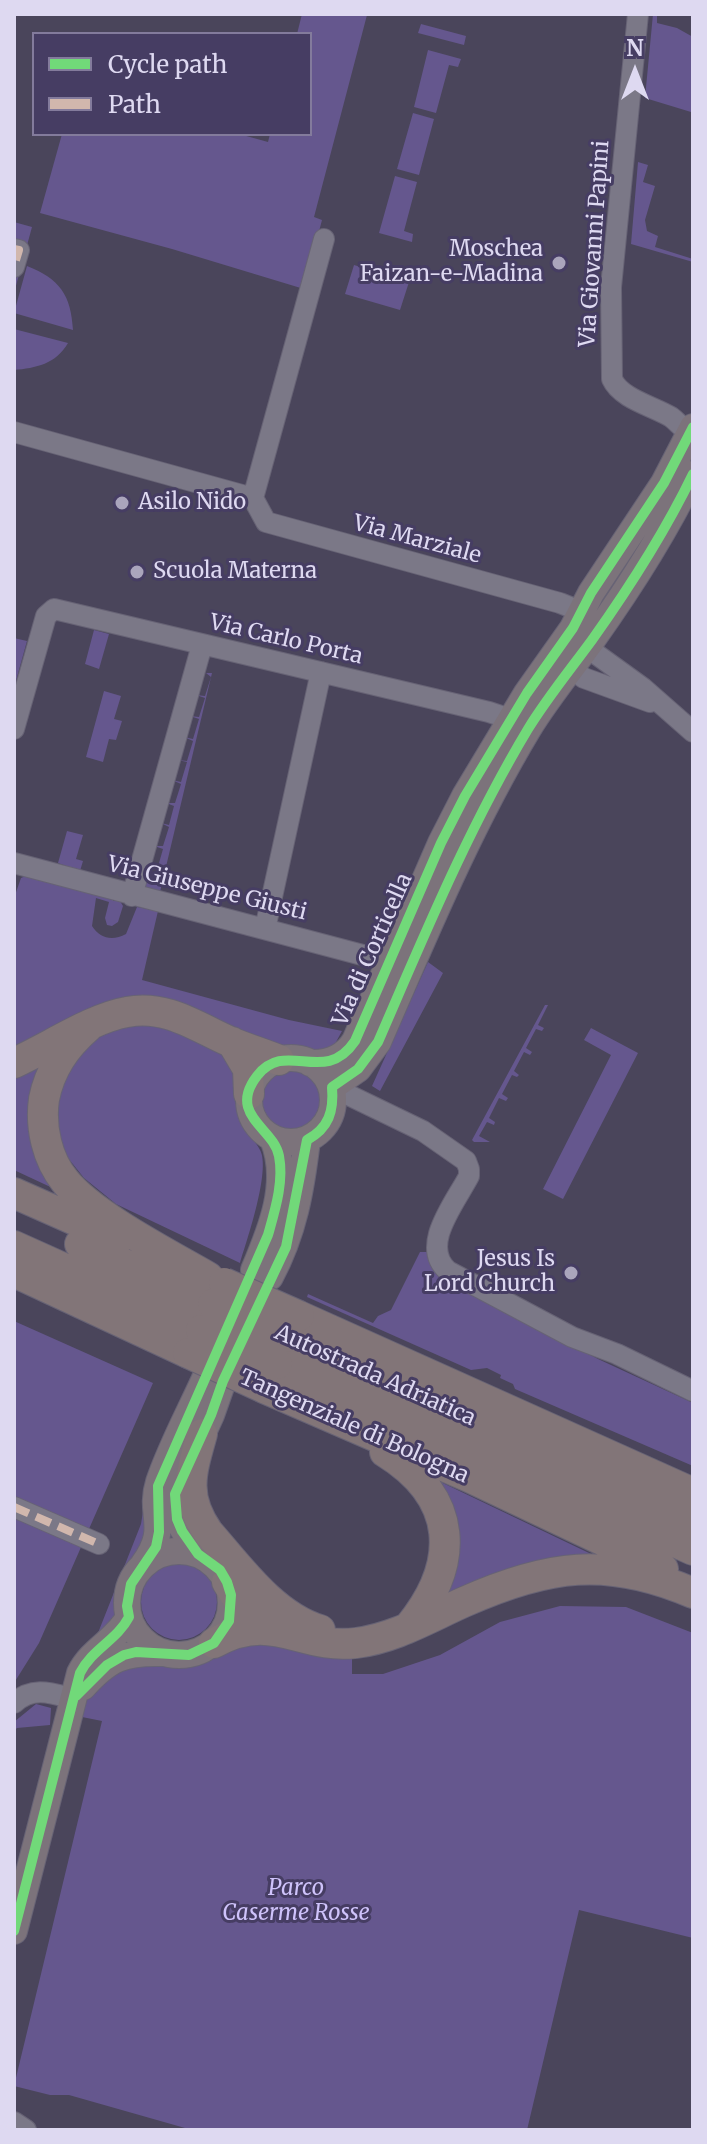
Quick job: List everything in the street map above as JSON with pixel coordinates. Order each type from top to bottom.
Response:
[{"type":"highway","points":[[14,1063],[128,1011],[157,1011],[189,1021],[279,1060]]},
{"type":"highway","points":[[88,1027],[65,1049],[46,1090],[43,1124],[51,1158],[67,1183],[126,1228],[209,1329]]},
{"type":"highway","points":[[232,1042],[248,1069],[249,1094]]},
{"type":"highway","name":"Tangenziale di Bologna","points":[[14,1193],[209,1329]]},
{"type":"highway","name":"Autostrada Adriatica","points":[[14,1215],[209,1329]]},
{"type":"highway","name":"Autostrada Adriatica","points":[[14,1246],[209,1329],[282,1352],[693,1518]]},
{"type":"highway","name":"Tangenziale di Bologna","points":[[14,1272],[282,1352],[435,1377],[693,1493]]},
{"type":"highway","name":"Tangenziale di Bologna","points":[[282,1352],[300,1405],[469,1477],[693,1583]]},
{"type":"highway","name":"Autostrada Adriatica","points":[[282,1352],[509,1466],[693,1550]]},
{"type":"highway","points":[[435,1377],[693,1475]]},
{"type":"highway","points":[[202,1434],[190,1486],[199,1519],[273,1603],[290,1617],[309,1626],[352,1638],[396,1634],[433,1593],[444,1564],[445,1540],[441,1517],[433,1498],[403,1464],[361,1437],[300,1405]]},
{"type":"highway","points":[[509,1466],[693,1563]]},
{"type":"highway","points":[[214,1643],[245,1630],[284,1632],[338,1643],[396,1634],[519,1579],[573,1569],[618,1571],[693,1593]]},
{"type":"highway","points":[[227,1582],[246,1612],[284,1632]]},
{"type":"main road","name":"Via di Corticella","points":[[332,1087],[358,1069],[378,1042],[479,816],[535,719],[570,668],[578,640],[580,615],[664,483],[692,430]]},
{"type":"main road","name":"Via di Corticella","points":[[279,1060],[328,1062],[350,1049],[362,1028],[441,843],[510,719],[578,640],[676,509],[693,474]]},
{"type":"main road","points":[[279,1060],[260,1073],[249,1094],[250,1109],[256,1124],[273,1139],[280,1160],[280,1180],[262,1273],[286,1247],[307,1140]]},
{"type":"main road","points":[[273,1139],[307,1140],[329,1120],[332,1087],[324,1073],[310,1063]]},
{"type":"main road","points":[[74,1699],[95,1675],[124,1655],[136,1652],[189,1655],[214,1643],[229,1621],[232,1608],[227,1582],[220,1570],[198,1554],[182,1531],[177,1519],[175,1494],[202,1434],[209,1329]]},
{"type":"main road","points":[[162,1653],[141,1639],[129,1617],[127,1595],[136,1574],[156,1547],[159,1532],[158,1486],[209,1329]]},
{"type":"main road","points":[[143,1565],[155,1556],[169,1552],[198,1554]]},
{"type":"main road","points":[[14,1931],[85,1663],[118,1632],[129,1617]]},
{"type":"street","name":"Via Giovanni Papini","points":[[638,14],[611,287],[612,379],[620,390],[675,419],[681,428],[692,430]]},
{"type":"street","points":[[14,432],[253,498],[324,239]]},
{"type":"street","points":[[14,249],[19,250],[14,267]]},
{"type":"street","name":"Via Marziale","points":[[253,498],[266,522],[560,603],[580,615]]},
{"type":"street","name":"Via Carlo Porta","points":[[14,729],[50,610],[510,719]]},
{"type":"street","points":[[578,640],[643,688],[693,732]]},
{"type":"street","points":[[132,896],[202,645]]},
{"type":"street","points":[[570,668],[584,678],[661,706]]},
{"type":"street","points":[[265,929],[321,672]]},
{"type":"street","name":"Via Giuseppe Giusti","points":[[14,863],[389,962]]},
{"type":"street","points":[[332,1087],[423,1131],[468,1165],[469,1176],[437,1239],[436,1253],[442,1266],[572,1337],[617,1354],[693,1391]]},
{"type":"street","points":[[14,1507],[99,1544]]},
{"type":"street","points":[[14,1703],[31,1693],[45,1691],[74,1699]]},
{"type":"street","points":[[14,2122],[26,2130]]},
{"type":"green space","points":[[302,14],[367,15],[314,217],[322,220],[304,289],[40,213],[61,136],[246,136],[268,142],[270,136],[312,136],[312,32],[298,32]]},
{"type":"green space","points":[[653,14],[657,14],[657,23],[677,28],[693,37],[691,112],[645,98]]},
{"type":"green space","points":[[421,24],[466,36],[464,45],[418,33]]},
{"type":"green space","points":[[428,50],[461,59],[458,67],[449,65],[436,113],[414,107]]},
{"type":"green space","points":[[413,113],[434,119],[419,175],[397,169]]},
{"type":"green space","points":[[638,162],[648,165],[643,182],[655,186],[645,220],[647,231],[658,236],[655,247],[693,259],[693,262],[631,244]]},
{"type":"green space","points":[[395,176],[417,182],[404,231],[413,234],[412,242],[379,233]]},
{"type":"green space","points":[[14,222],[32,227],[14,293]]},
{"type":"green space","points":[[354,265],[409,282],[400,310],[345,294]]},
{"type":"green space","points":[[27,266],[48,277],[62,290],[70,307],[73,330],[14,313]]},
{"type":"green space","points":[[14,329],[68,343],[58,356],[45,364],[14,370]]},
{"type":"green space","points":[[94,630],[109,634],[99,669],[85,664]]},
{"type":"green space","points":[[14,638],[27,641],[14,688]]},
{"type":"green space","points":[[206,673],[212,673],[160,892],[145,892],[143,882],[153,884],[163,849],[154,846],[163,846],[169,827],[161,823],[169,825],[174,806],[166,803],[175,803],[181,784],[172,780],[181,782],[187,762],[178,760],[187,761],[193,741],[184,737],[193,739],[199,719],[190,716],[199,717],[205,698],[196,695],[205,696],[211,677]]},
{"type":"green space","points":[[104,691],[121,696],[114,719],[122,721],[116,740],[109,739],[103,762],[86,757]]},
{"type":"green space","points":[[67,831],[83,835],[76,859],[83,861],[80,871],[58,863]]},
{"type":"green space","points":[[28,875],[120,901],[123,906],[118,922],[112,926],[107,925],[105,918],[109,902],[96,898],[92,926],[107,938],[126,934],[137,907],[158,911],[142,980],[289,1020],[342,1031],[336,1042],[339,1045],[321,1051],[298,1047],[276,1049],[182,1008],[14,1054],[14,898],[21,878]]},
{"type":"green space","points":[[428,962],[443,973],[380,1091],[372,1086]]},
{"type":"green space","points":[[545,1005],[548,1005],[538,1025],[544,1028],[542,1031],[536,1029],[526,1048],[532,1052],[530,1055],[524,1052],[514,1071],[519,1075],[512,1075],[502,1094],[508,1098],[506,1101],[499,1098],[489,1118],[495,1122],[494,1125],[487,1122],[479,1136],[490,1142],[474,1142],[472,1140]]},
{"type":"green space","points":[[150,1021],[206,1044],[232,1061],[240,1071],[243,1082],[242,1125],[260,1150],[263,1160],[257,1205],[240,1263],[116,1204],[84,1178],[56,1143],[57,1083],[95,1034]]},
{"type":"green space","points":[[591,1028],[638,1053],[563,1199],[543,1189],[611,1055],[584,1040]]},
{"type":"green space","points":[[52,1053],[59,1191],[14,1170],[14,1070]]},
{"type":"green space","points":[[291,1071],[303,1073],[312,1080],[319,1089],[319,1113],[312,1122],[303,1129],[291,1131],[279,1129],[270,1122],[263,1113],[261,1101],[263,1089],[270,1080],[279,1073]]},
{"type":"green space","points":[[420,1252],[427,1252],[432,1266],[442,1278],[598,1359],[693,1403],[693,1466],[515,1389],[513,1384],[500,1378],[501,1375],[487,1368],[471,1370],[307,1297],[308,1294],[373,1323],[378,1316],[391,1310]]},
{"type":"green space","points":[[14,1321],[153,1383],[39,1643],[14,1683]]},
{"type":"green space","points":[[424,1474],[612,1564],[434,1610],[446,1574]]},
{"type":"green space","points":[[146,1493],[148,1526],[142,1549],[121,1586],[118,1614],[96,1638],[141,1524]]},
{"type":"green space","points":[[179,1564],[194,1567],[206,1575],[214,1587],[217,1602],[214,1617],[206,1629],[194,1637],[179,1640],[164,1637],[152,1629],[144,1617],[141,1602],[144,1587],[152,1575],[164,1567]]},
{"type":"green space","name":"Parco Caserme Rosse","points":[[560,1606],[626,1607],[693,1633],[693,1938],[579,1910],[527,2130],[192,2130],[69,2095],[50,2095],[14,2086],[102,1721],[77,1716],[99,1686],[131,1666],[155,1660],[199,1659],[238,1637],[352,1657],[352,1674],[383,1674],[440,1655],[500,1622]]},
{"type":"green space","points":[[36,1704],[51,1708],[50,1725],[17,1728],[14,1731],[14,1722]]},
{"type":"marked path","points":[[14,249],[19,250],[14,267]]},
{"type":"marked path","points":[[14,1507],[99,1544]]},
{"type":"cycle path","points":[[14,1931],[80,1673],[129,1617],[127,1606],[131,1584],[156,1547],[159,1532],[158,1486],[271,1225],[280,1186],[279,1156],[249,1111],[249,1089],[268,1065],[293,1060],[331,1061],[355,1041],[441,843],[465,796],[527,693],[573,628],[591,593],[664,483],[693,427]]},
{"type":"cycle path","points":[[76,1696],[107,1665],[124,1655],[136,1652],[189,1655],[214,1643],[229,1621],[231,1595],[227,1582],[220,1570],[198,1554],[182,1531],[177,1519],[175,1494],[223,1381],[286,1247],[307,1140],[320,1130],[328,1118],[332,1087],[358,1069],[378,1042],[466,844],[528,729],[633,580],[693,474]]},
{"type":"place","name":"Moschea Faizan-e-Madina","points":[[559,263]]},
{"type":"place","name":"Asilo Nido","points":[[122,503]]},
{"type":"place","name":"Scuola Materna","points":[[137,572]]},
{"type":"place","name":"Jesus Is Lord Church","points":[[571,1273]]}]
